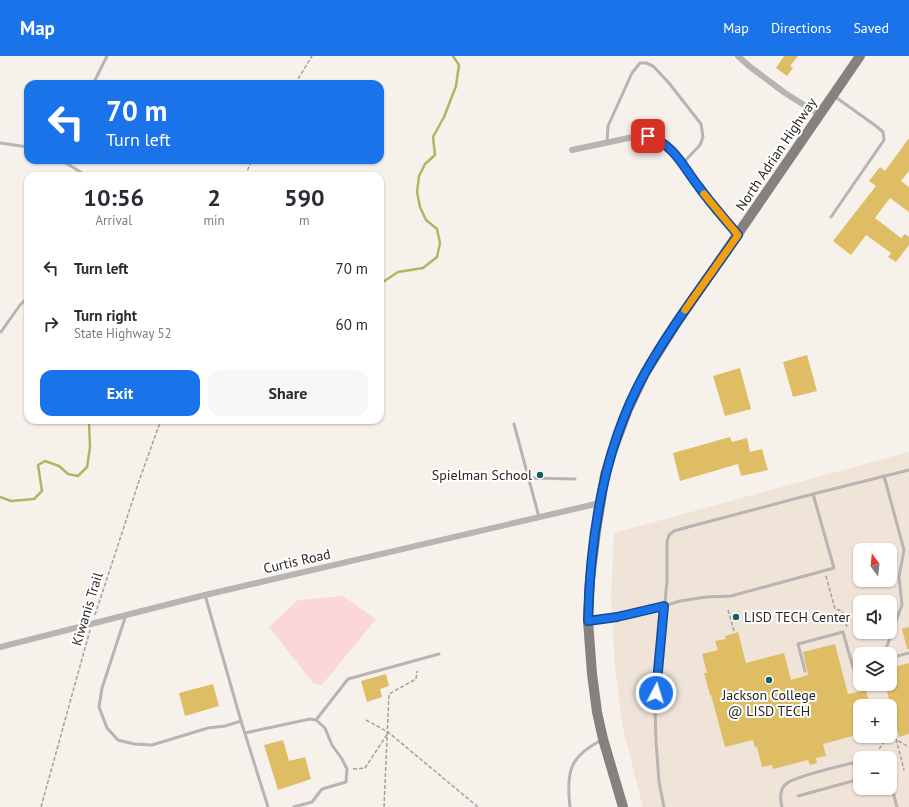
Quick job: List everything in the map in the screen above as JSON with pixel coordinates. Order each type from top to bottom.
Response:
[{"type":"main road","name":"North Adrian Highway","points":[[623,807],[603,739],[592,674],[588,621],[592,554],[605,475],[612,452],[628,409],[645,374],[676,324],[860,56]]},
{"type":"street","points":[[738,56],[748,66],[773,84],[820,115]]},
{"type":"street","points":[[572,150],[628,137],[648,136],[656,139],[667,146],[683,163],[698,187],[738,235]]},
{"type":"street","name":"Curtis Road","points":[[0,647],[205,595],[600,503]]},
{"type":"lane","points":[[95,80],[107,56]]},
{"type":"lane","points":[[607,142],[608,126],[632,74],[640,63],[646,63],[653,66],[669,83],[701,124],[703,137],[700,145],[683,163]]},
{"type":"lane","points":[[831,217],[884,140],[883,132],[833,95]]},
{"type":"lane","points":[[0,143],[24,146]]},
{"type":"lane","points":[[67,164],[80,172]]},
{"type":"lane","points":[[1,332],[24,301]]},
{"type":"lane","points":[[514,424],[539,517]]},
{"type":"lane","points":[[664,807],[659,782],[655,707],[667,581],[667,542],[669,535],[674,531],[909,470]]},
{"type":"lane","points":[[884,476],[904,550],[899,577],[902,605],[887,647]]},
{"type":"lane","points":[[529,478],[575,479]]},
{"type":"lane","points":[[588,621],[617,617],[680,601],[706,597],[731,596],[834,568],[813,494]]},
{"type":"lane","points":[[205,595],[241,721],[268,807]]},
{"type":"lane","points":[[126,615],[102,688],[99,707],[106,728],[118,740],[134,744],[152,745],[208,728],[225,726],[241,721]]},
{"type":"lane","points":[[805,671],[798,644],[843,632],[853,668]]},
{"type":"lane","points":[[897,656],[909,653]]},
{"type":"lane","points":[[316,720],[348,679],[439,654]]},
{"type":"lane","points":[[245,733],[310,719],[316,720],[325,728],[332,745],[347,769],[346,782],[322,789],[312,802],[294,807]]},
{"type":"lane","points":[[570,807],[569,774],[572,765],[582,752],[589,746],[603,739]]},
{"type":"lane","points":[[782,807],[781,790],[786,783],[798,778],[853,763]]},
{"type":"lane","points":[[798,796],[853,781]]},
{"type":"lane","points":[[894,795],[898,807]]},
{"type":"lane","points":[[312,802],[313,807]]},
{"type":"path","points":[[297,80],[312,56]]},
{"type":"path","name":"Kiwanis Trail","points":[[41,807],[92,624],[139,481],[160,424]]},
{"type":"path","points":[[824,571],[835,608],[842,611],[848,631]]},
{"type":"path","points":[[728,610],[734,631]]},
{"type":"path","points":[[384,807],[389,694],[416,679],[417,671]]},
{"type":"path","points":[[366,720],[388,732],[478,807]]},
{"type":"path","points":[[347,769],[365,768],[388,732]]},
{"type":"path","points":[[897,739],[909,747]]},
{"type":"path","points":[[879,750],[884,743]]},
{"type":"path","points":[[896,743],[904,770]]},
{"type":"shaded area","name":"LISD TECH Center","points":[[909,452],[909,807],[643,807],[623,729],[615,667],[611,597],[614,533]]},
{"type":"shaded area","points":[[343,596],[376,619],[322,685],[314,684],[269,627],[298,600]]},
{"type":"building","points":[[784,56],[798,56],[790,66],[793,68],[787,76],[776,68]]},
{"type":"building","points":[[909,138],[909,171],[901,181],[909,187],[909,212],[890,198],[875,218],[901,238],[905,234],[909,237],[909,245],[896,262],[888,257],[891,253],[866,235],[851,255],[833,241],[876,186],[869,181],[880,167],[885,171]]},
{"type":"building","points":[[807,355],[817,391],[793,397],[783,362]]},
{"type":"building","points":[[740,368],[751,409],[725,416],[713,376]]},
{"type":"building","points":[[730,437],[732,442],[747,438],[750,452],[762,449],[768,470],[741,476],[738,464],[680,481],[673,453]]},
{"type":"building","points":[[909,627],[909,649],[907,649],[902,629]]},
{"type":"building","points":[[738,632],[746,663],[784,653],[791,680],[808,675],[803,652],[835,644],[848,694],[866,691],[868,699],[853,699],[853,736],[823,744],[826,756],[816,758],[817,763],[810,765],[808,760],[773,769],[772,765],[762,767],[757,747],[755,747],[753,740],[725,747],[704,673],[707,673],[702,654],[718,650],[715,641],[726,639],[725,636]]},
{"type":"building","points":[[909,663],[909,734],[899,737],[897,729],[897,699],[889,699],[887,691],[897,691],[897,666]]},
{"type":"building","points":[[386,674],[389,686],[380,689],[382,697],[367,702],[361,681]]},
{"type":"building","points":[[213,684],[219,706],[185,716],[179,693]]},
{"type":"building","points":[[283,740],[289,761],[305,757],[311,779],[278,790],[264,745]]},
{"type":"waterway","points":[[384,281],[398,272],[423,268],[437,257],[440,243],[437,229],[426,220],[420,207],[417,192],[419,176],[425,164],[435,155],[433,137],[444,117],[456,86],[459,65],[453,56]]},
{"type":"waterway","points":[[0,497],[11,501],[34,499],[42,491],[38,465],[45,461],[59,466],[68,474],[78,476],[87,467],[90,447],[89,424]]},
{"type":"slow traffic","points":[[685,310],[738,235],[704,194]]},
{"type":"place","name":"Spielman School","points":[[540,475]]},
{"type":"place","name":"LISD TECH Center","points":[[736,617]]},
{"type":"place","name":"Jackson College @ LISD TECH","points":[[769,680]]},
{"type":"route","points":[[648,136],[667,146],[683,163],[698,187],[738,235],[676,324],[645,374],[628,409],[605,475],[592,554],[588,621],[617,617],[664,606],[656,693]]}]
